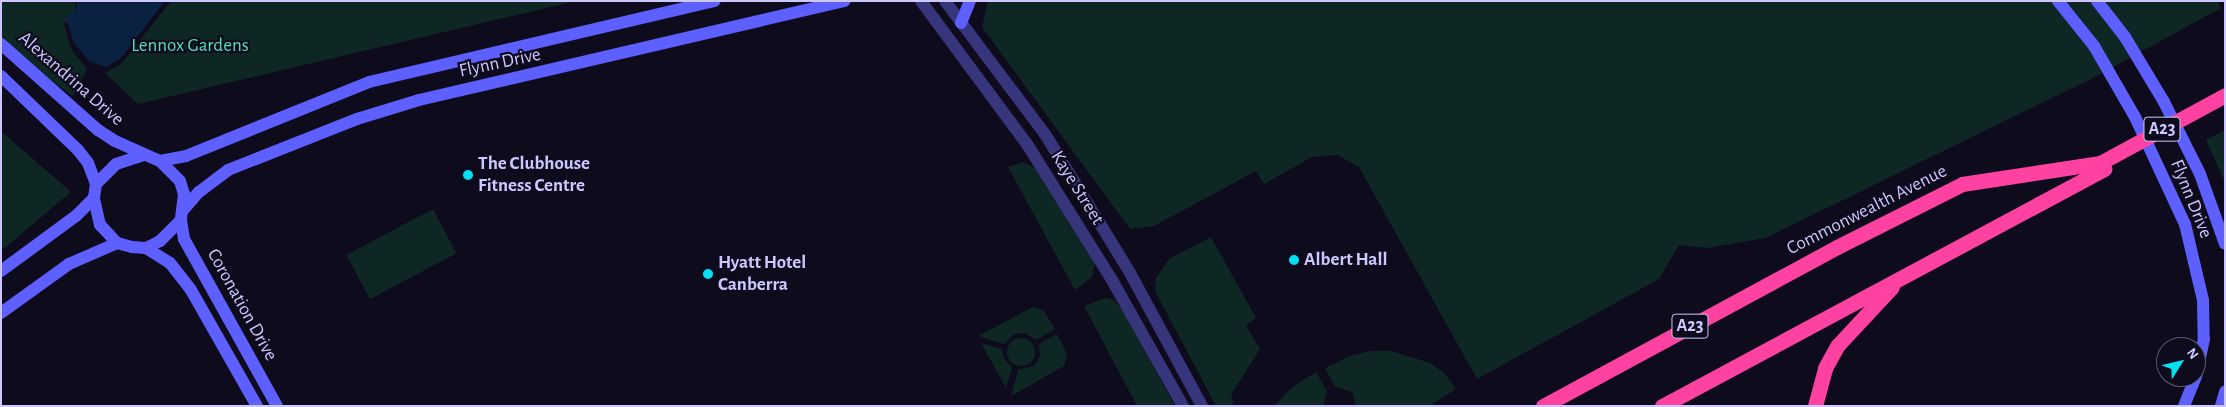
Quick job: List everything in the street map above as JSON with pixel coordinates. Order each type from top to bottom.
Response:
[{"type":"highway","name":"Commonwealth Avenue","points":[[1662,406],[2102,166],[2225,95]]},
{"type":"highway","name":"Commonwealth Avenue","points":[[1543,406],[1837,247],[1962,184],[2102,166],[2225,104]]},
{"type":"highway","points":[[1815,406],[1820,380],[1838,345],[1904,275]]},
{"type":"main road","name":"Flynn Drive","points":[[160,161],[186,156],[369,82],[715,1]]},
{"type":"main road","name":"Flynn Drive","points":[[182,215],[199,192],[228,170],[357,119],[419,100],[820,4],[845,1]]},
{"type":"main road","points":[[961,23],[970,1]]},
{"type":"main road","name":"Flynn Drive","points":[[2058,1],[2094,46],[2130,109],[2185,224],[2203,300],[2204,337]]},
{"type":"main road","name":"Flynn Drive","points":[[2097,1],[2125,37],[2164,102],[2200,174],[2225,244]]},
{"type":"main road","name":"Alexandrina Drive","points":[[1,44],[98,130],[144,155]]},
{"type":"main road","points":[[1,76],[78,150],[88,163],[96,184],[94,198],[100,225],[117,243]]},
{"type":"main road","points":[[1,313],[69,264],[117,243],[146,248],[169,235],[182,215],[180,181],[160,161],[144,155],[116,164],[96,184]]},
{"type":"main road","points":[[1,271],[76,216],[94,198]]},
{"type":"main road","name":"Coronation Drive","points":[[182,215],[184,239],[277,406]]},
{"type":"main road","name":"Coronation Drive","points":[[146,248],[170,263],[191,290],[257,406]]},
{"type":"main road","name":"Flynn Drive","points":[[2184,406],[2192,387]]},
{"type":"main road","points":[[2221,406],[2225,392]]},
{"type":"street","name":"Kaye Street","points":[[921,1],[1027,144],[1112,280],[1183,406]]},
{"type":"street","name":"Kaye Street","points":[[945,1],[1045,134],[1129,271],[1202,406]]},
{"type":"green space","points":[[1,1],[76,1],[73,16],[64,24],[71,49],[87,69],[73,96],[1,43]]},
{"type":"green space","name":"Lennox Gardens","points":[[171,1],[576,1],[138,104],[105,73],[121,64]]},
{"type":"green space","points":[[988,1],[2217,1],[2221,8],[2089,80],[1765,238],[1707,248],[1679,245],[1659,279],[1477,379],[1359,167],[1337,155],[1312,157],[1264,184],[1256,171],[1154,226],[1130,229],[982,27]]},
{"type":"green space","points":[[2225,130],[2225,182],[2206,140]]},
{"type":"green space","points":[[1,131],[71,192],[1,251]]},
{"type":"green space","points":[[1023,162],[1036,169],[1095,263],[1092,277],[1075,290],[1008,167]]},
{"type":"green space","points":[[433,209],[456,253],[370,299],[346,255]]},
{"type":"green space","points":[[1211,237],[1256,318],[1246,325],[1260,349],[1231,395],[1234,402],[1231,406],[1216,406],[1155,291],[1156,278],[1169,259]]},
{"type":"green space","points":[[1104,298],[1114,300],[1122,309],[1175,406],[1137,406],[1084,306]]},
{"type":"green space","points":[[1033,307],[1044,311],[1055,329],[1036,340],[1025,333],[1014,334],[1004,344],[978,336]]},
{"type":"green space","points":[[1057,334],[1067,354],[1064,366],[1011,396],[1018,370],[1034,366],[1040,356],[1039,344]]},
{"type":"green space","points":[[1021,338],[1031,342],[1035,352],[1031,362],[1021,366],[1011,362],[1007,352],[1011,342]]},
{"type":"green space","points":[[981,343],[1002,349],[1003,357],[1012,368],[1006,388]]},
{"type":"green space","points":[[1371,351],[1391,351],[1430,363],[1445,374],[1456,389],[1430,406],[1356,406],[1352,392],[1335,387],[1325,368],[1353,355]]},
{"type":"green space","points":[[1316,372],[1327,391],[1323,406],[1274,406],[1291,388]]},
{"type":"water","points":[[77,1],[165,1],[121,58],[106,67],[90,62],[74,43],[66,18],[76,9]]},
{"type":"place","name":"The Clubhouse Fitness Centre","points":[[468,175]]},
{"type":"place","name":"Albert Hall","points":[[1294,260]]},
{"type":"place","name":"Hyatt Hotel Canberra","points":[[708,274]]}]
